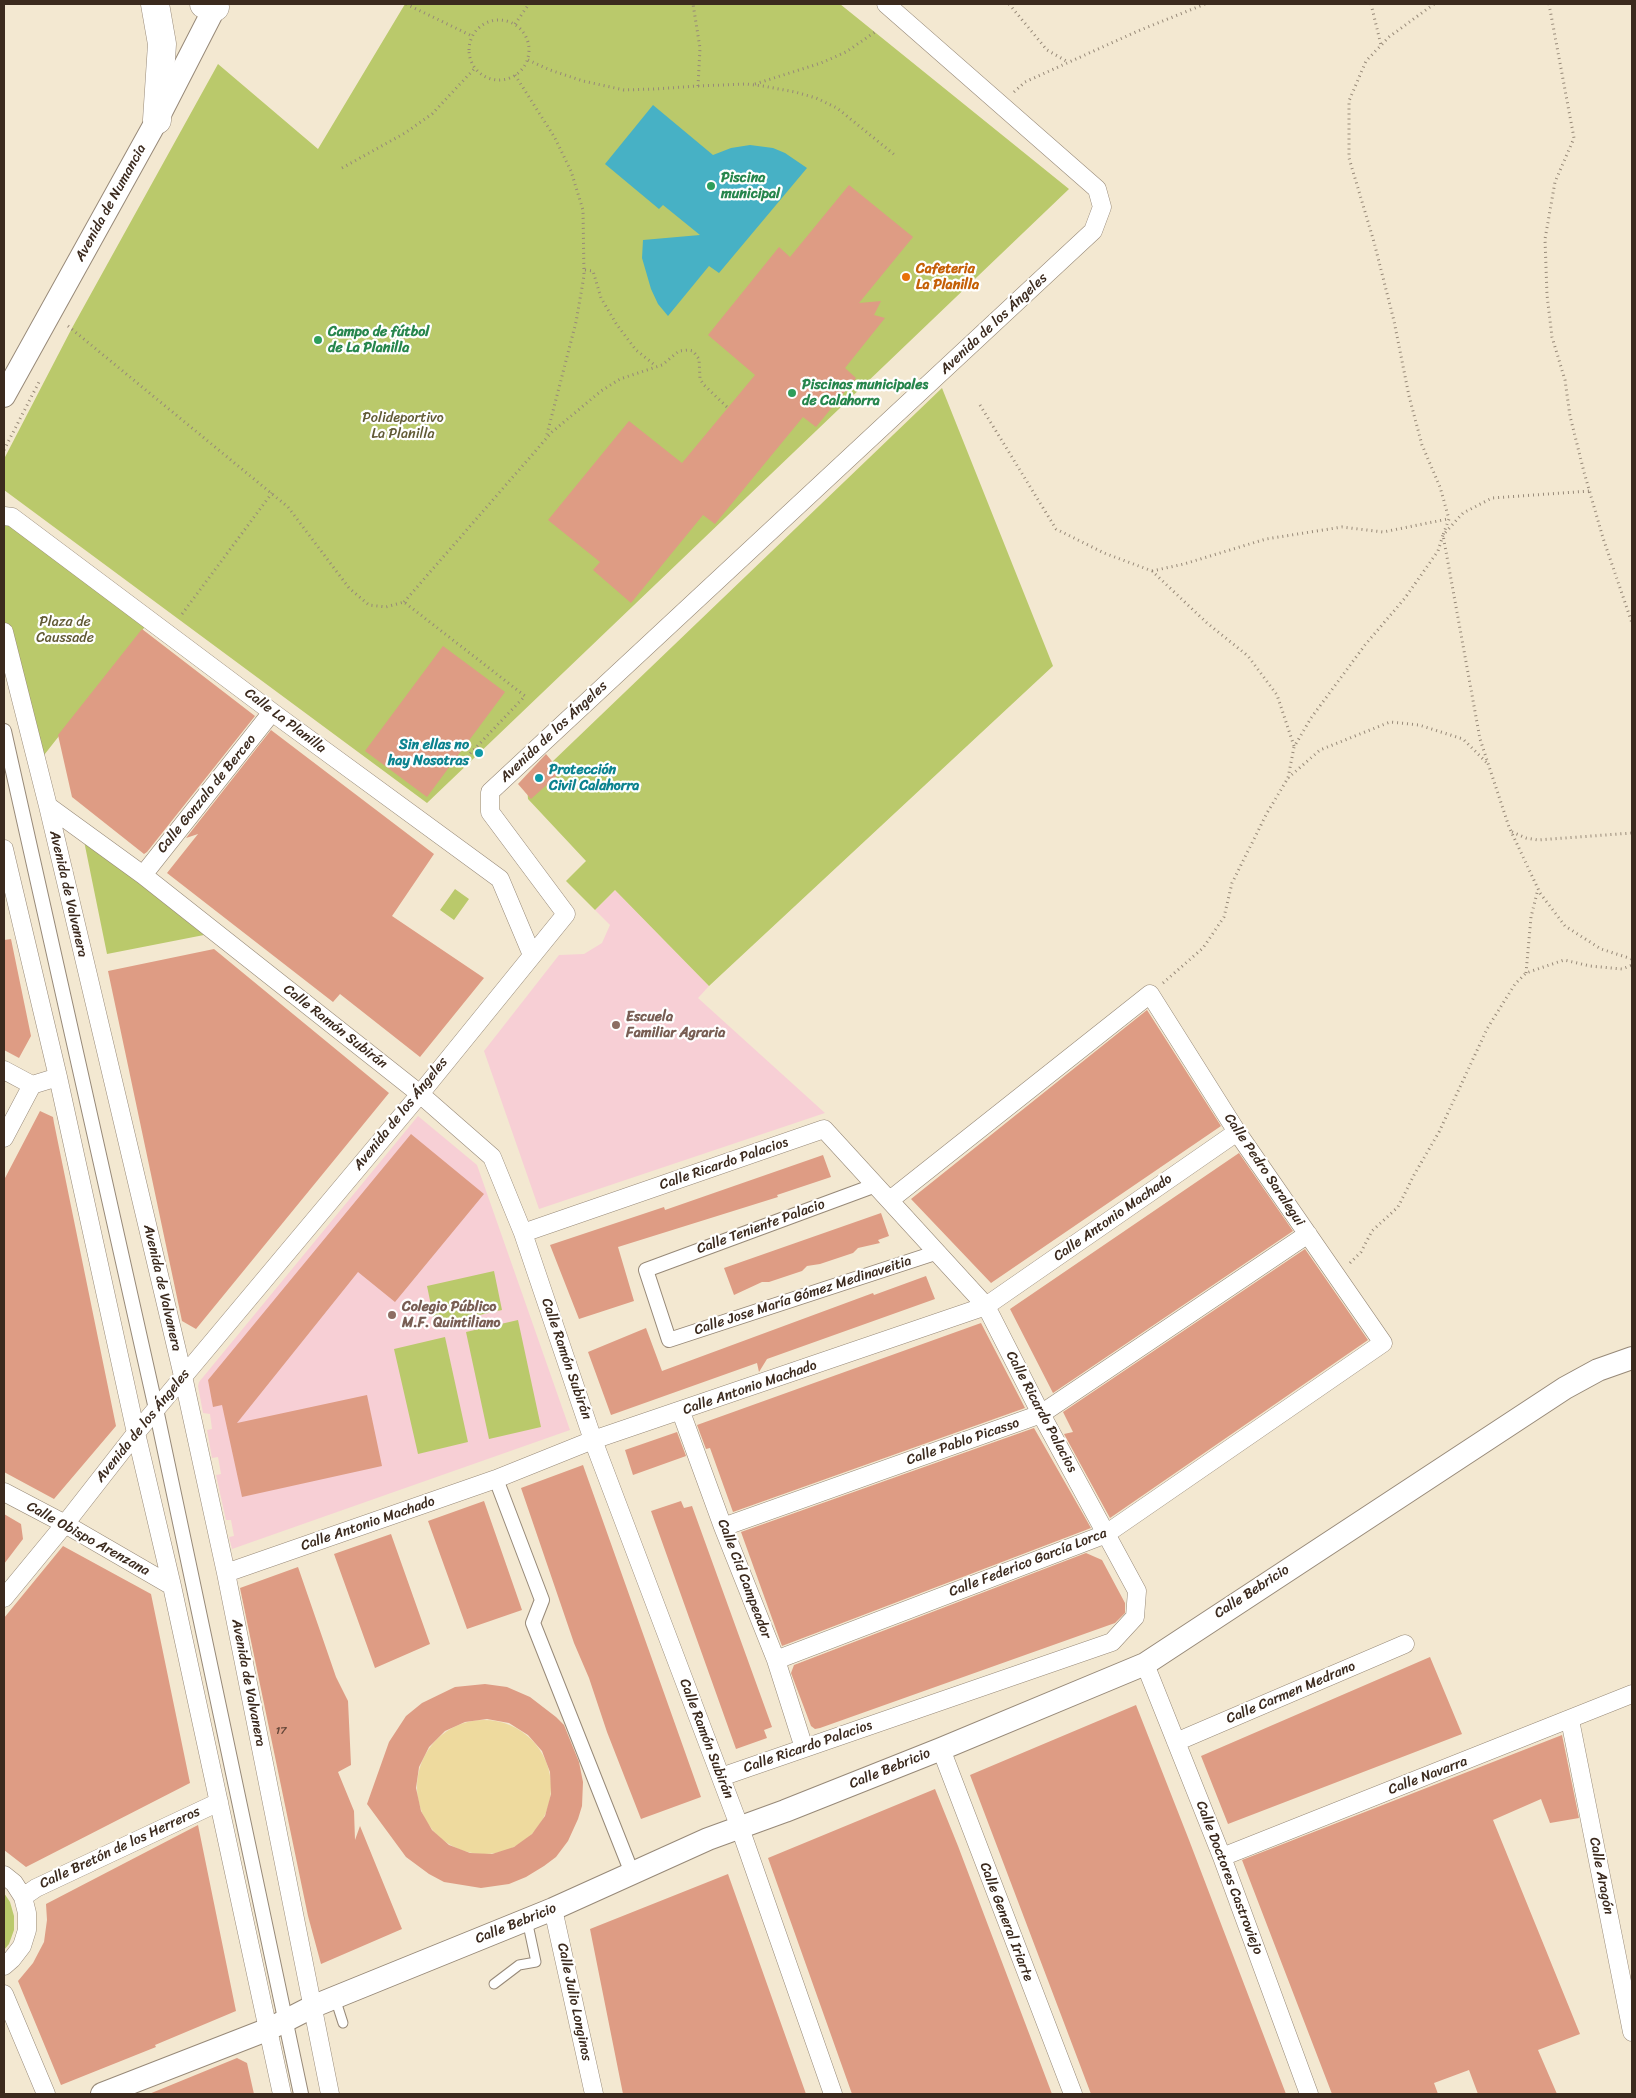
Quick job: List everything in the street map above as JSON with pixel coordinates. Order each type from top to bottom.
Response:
[{"type":"highway","points":[[155,4],[162,44],[157,120]]},
{"type":"street","name":"Avenida de los Ángeles","points":[[4,1598],[136,1433],[420,1094],[566,914],[490,812],[490,792],[1093,231],[1102,207],[1097,189],[886,4]]},
{"type":"street","name":"Avenida de Numancia","points":[[4,396],[157,120],[210,6]]},
{"type":"street","name":"Calle La Planilla","points":[[4,516],[12,517],[272,712],[500,879],[532,955]]},
{"type":"street","name":"Avenida de Valvanera","points":[[4,632],[48,806],[183,1376],[226,1573],[314,2006],[330,2094]]},
{"type":"street","name":"Calle Gonzalo de Berceo","points":[[143,875],[272,712]]},
{"type":"street","name":"Avenida de Valvanera","points":[[4,731],[156,1409],[277,2024],[282,2094]]},
{"type":"street","name":"Calle Ramón Subirán","points":[[48,806],[143,875],[420,1094],[492,1156],[524,1233],[593,1440],[740,1828],[833,2094]]},
{"type":"street","name":"Avenida de Valvanera","points":[[4,849],[58,1077],[136,1433],[220,1802],[277,2024],[301,2094]]},
{"type":"street","name":"Calle Pedro Saralegui","points":[[1150,994],[1237,1132],[1383,1343]]},
{"type":"street","points":[[890,1200],[1150,994]]},
{"type":"street","points":[[4,1070],[32,1085]]},
{"type":"street","points":[[4,1138],[32,1085],[58,1077]]},
{"type":"street","name":"Calle Ricardo Palacios","points":[[524,1233],[824,1130],[986,1306],[1041,1414],[1137,1591],[1135,1617],[1112,1642],[721,1777]]},
{"type":"street","name":"Calle Antonio Machado","points":[[226,1573],[496,1479],[593,1440],[681,1412],[986,1306],[1237,1132]]},
{"type":"street","name":"Calle Teniente Palacio","points":[[669,1340],[646,1270],[876,1186]]},
{"type":"street","name":"Calle Pablo Picasso","points":[[723,1527],[1041,1414],[1308,1234]]},
{"type":"street","name":"Calle Jose María Gómez Medinaveitia","points":[[669,1340],[938,1252]]},
{"type":"street","name":"Calle Federico García Lorca","points":[[776,1660],[1106,1534],[1383,1343]]},
{"type":"street","name":"Calle Bebricio","points":[[102,2094],[277,2024],[314,2006],[527,1920],[708,1840],[940,1749],[1144,1664],[1565,1388],[1598,1370],[1632,1358]]},
{"type":"street","name":"Calle Cid Campeador","points":[[681,1412],[723,1527],[776,1660],[804,1748]]},
{"type":"street","points":[[496,1479],[542,1600],[533,1624],[632,1874]]},
{"type":"street","name":"Calle Obispo Arenzana","points":[[4,1492],[65,1524],[172,1586]]},
{"type":"street","name":"Calle Carmen Medrano","points":[[1176,1742],[1405,1644]]},
{"type":"street","name":"Calle Doctores Castroviejo","points":[[1144,1664],[1222,1857],[1309,2094]]},
{"type":"street","name":"Calle Navarra","points":[[1222,1857],[1632,1694]]},
{"type":"street","name":"Calle Aragón","points":[[1570,1720],[1632,2032]]},
{"type":"street","name":"Calle General Iriarte","points":[[940,1749],[1073,2094]]},
{"type":"street","name":"Calle Bretón de los Herreros","points":[[22,1897],[36,1888],[220,1802]]},
{"type":"street","points":[[4,1875],[14,1883],[22,1897],[27,1913],[27,1930],[22,1946],[4,1966]]},
{"type":"street","name":"Calle Julio Longinos","points":[[553,1909],[594,2094]]},
{"type":"street","points":[[4,1994],[46,2094]]},
{"type":"lane","points":[[494,1984],[519,1965],[536,1962],[527,1920]]},
{"type":"lane","points":[[335,1998],[343,2023]]},
{"type":"path","points":[[406,4],[472,36]]},
{"type":"path","points":[[515,24],[529,4]]},
{"type":"path","points":[[693,4],[700,48],[698,86]]},
{"type":"path","points":[[1009,4],[1046,50],[1069,62]]},
{"type":"path","points":[[1000,104],[1025,82],[1138,31],[1205,4]]},
{"type":"path","points":[[1371,4],[1381,45]]},
{"type":"path","points":[[1288,778],[1294,747],[1323,702],[1365,645],[1405,598],[1438,551],[1449,519],[1440,487],[1422,445],[1374,242],[1349,158],[1349,101],[1366,61],[1389,37],[1434,4]]},
{"type":"path","points":[[1549,4],[1574,138],[1555,182],[1545,239],[1547,296],[1552,337],[1565,380],[1570,416],[1603,538],[1632,623]]},
{"type":"path","points":[[496,20],[515,24],[528,40],[528,60],[523,69],[516,75],[496,80],[486,78],[475,68],[469,55],[469,45],[472,36],[478,28],[496,20]]},
{"type":"path","points":[[751,84],[821,63],[846,52],[875,32]]},
{"type":"path","points":[[528,60],[583,81],[624,90],[751,84],[795,92],[836,108],[896,156]]},
{"type":"path","points":[[342,168],[405,133],[432,114],[475,68]]},
{"type":"path","points":[[516,75],[550,130],[571,171],[583,210],[585,270],[576,322],[545,440]]},
{"type":"path","points":[[585,270],[593,271],[601,298],[622,331],[636,350],[656,367]]},
{"type":"path","points":[[68,326],[288,507],[349,588],[369,605],[386,607],[404,602],[552,432],[601,391],[620,379],[662,365],[679,351],[693,351],[699,360],[700,379],[728,408]]},
{"type":"path","points":[[980,405],[1056,528],[1104,553],[1152,571],[1207,622],[1248,656],[1277,695],[1294,747]]},
{"type":"path","points":[[1442,535],[1463,513],[1492,498],[1590,491]]},
{"type":"path","points":[[182,614],[272,493]]},
{"type":"path","points":[[1152,571],[1184,564],[1266,539],[1342,527],[1383,532],[1449,519]]},
{"type":"path","points":[[1442,535],[1480,738],[1512,832],[1538,889],[1565,926],[1601,949],[1632,959]]},
{"type":"path","points":[[404,602],[525,696],[464,760]]},
{"type":"path","points":[[1150,994],[1203,948],[1224,917],[1232,883],[1267,813],[1288,778],[1320,750],[1390,722],[1419,725],[1462,739],[1488,764]]},
{"type":"path","points":[[1512,832],[1538,840],[1632,833]]},
{"type":"path","points":[[1526,973],[1531,917],[1538,889]]},
{"type":"path","points":[[1337,1276],[1361,1252],[1372,1231],[1398,1207],[1439,1132],[1487,1029],[1515,984],[1526,973],[1564,960],[1590,966],[1622,969],[1632,965]]},
{"type":"shaded area","name":"Escuela Familiar Agraria","points":[[615,890],[709,986],[698,998],[825,1113],[539,1209],[484,1051],[559,955],[584,954],[602,943],[610,925],[595,910]]},
{"type":"shaded area","name":"Colegio Público M.F. Quintiliano","points":[[418,1116],[477,1165],[570,1430],[232,1549],[229,1537],[234,1536],[231,1520],[226,1520],[216,1475],[221,1474],[218,1457],[212,1458],[207,1430],[212,1429],[210,1414],[203,1413],[198,1386],[199,1382]]},
{"type":"green space","name":"Polideportivo La Planilla","points":[[405,4],[840,4],[1069,189],[427,803],[4,490],[4,459],[72,328],[218,64],[318,149]]},
{"type":"green space","points":[[942,388],[1053,666],[709,986],[615,890],[595,910],[566,881],[586,861],[528,799],[527,786]]},
{"type":"green space","name":"Plaza de Caussade","points":[[4,516],[151,619],[37,764],[4,632]]},
{"type":"green space","points":[[83,836],[204,935],[107,954]]},
{"type":"green space","points":[[455,889],[469,899],[454,920],[440,910]]},
{"type":"green space","points":[[494,1271],[502,1310],[435,1325],[427,1286]]},
{"type":"green space","points":[[518,1320],[541,1427],[489,1439],[466,1332]]},
{"type":"green space","points":[[445,1337],[468,1442],[418,1454],[394,1349]]},
{"type":"green space","points":[[4,1893],[10,1902],[14,1916],[14,1930],[9,1944],[4,1950]]},
{"type":"sand","points":[[484,1720],[510,1725],[532,1739],[546,1761],[551,1787],[546,1813],[532,1835],[510,1849],[484,1854],[458,1849],[436,1835],[422,1813],[417,1787],[422,1761],[436,1739],[458,1725]]},
{"type":"water","name":"Piscina municipal","points":[[653,105],[713,155],[731,148],[750,145],[773,148],[785,153],[807,168],[719,273],[709,266],[668,316],[658,304],[651,289],[642,258],[643,240],[700,235],[663,205],[659,209],[605,164]]},
{"type":"building","name":"Piscinas municipales de Calahorra","points":[[849,185],[913,237],[859,303],[881,301],[874,315],[885,318],[845,368],[856,378],[816,427],[803,417],[715,524],[703,515],[631,603],[593,570],[600,562],[548,520],[629,421],[682,463],[755,375],[708,335],[779,247],[790,257]]},
{"type":"building","points":[[142,629],[255,716],[144,854],[72,797],[58,735]]},
{"type":"building","points":[[443,646],[505,692],[427,797],[365,751]]},
{"type":"building","points":[[271,730],[434,854],[392,916],[484,978],[420,1057],[340,994],[333,1002],[167,873],[198,834],[186,838]]},
{"type":"building","name":"Protección Civil Calahorra","points":[[546,754],[561,772],[531,799],[518,784]]},
{"type":"building","points":[[11,939],[31,1036],[19,1058],[4,1050],[4,940]]},
{"type":"building","points":[[214,949],[389,1093],[196,1329],[182,1321],[108,971]]},
{"type":"building","points":[[1147,1010],[1221,1126],[991,1283],[911,1199]]},
{"type":"building","points":[[40,1111],[53,1117],[116,1426],[54,1499],[4,1472],[4,1180]]},
{"type":"building","points":[[411,1134],[484,1194],[395,1302],[358,1272],[237,1423],[367,1395],[382,1466],[242,1497],[222,1405],[213,1407],[208,1380]]},
{"type":"building","points":[[1239,1153],[1293,1231],[1053,1393],[1010,1309]]},
{"type":"building","points":[[823,1155],[831,1177],[777,1195],[778,1197],[618,1247],[634,1301],[579,1319],[550,1245],[664,1207],[665,1210]]},
{"type":"building","points":[[881,1213],[889,1236],[878,1240],[880,1243],[858,1248],[853,1253],[820,1264],[807,1266],[802,1271],[769,1282],[762,1282],[734,1295],[724,1268]]},
{"type":"building","points":[[1305,1249],[1368,1340],[1110,1518],[1064,1434],[1073,1432],[1063,1412]]},
{"type":"building","points":[[926,1276],[935,1299],[767,1359],[759,1372],[757,1363],[611,1415],[588,1352],[646,1328],[662,1371],[873,1293],[874,1295]]},
{"type":"building","points":[[981,1323],[1025,1408],[733,1512],[710,1448],[706,1449],[697,1425]]},
{"type":"building","points":[[1034,1428],[1091,1528],[782,1646],[741,1532]]},
{"type":"building","points":[[677,1432],[686,1456],[633,1475],[625,1450]]},
{"type":"building","points":[[583,1465],[701,1797],[641,1819],[607,1732],[589,1678],[574,1643],[521,1488]]},
{"type":"building","points":[[484,1501],[522,1610],[467,1629],[428,1521]]},
{"type":"building","points":[[681,1501],[684,1508],[692,1506],[772,1727],[764,1730],[767,1738],[736,1749],[651,1511]]},
{"type":"building","points":[[4,1514],[21,1524],[23,1539],[4,1564]]},
{"type":"building","points":[[391,1534],[430,1644],[375,1668],[334,1554]]},
{"type":"building","points":[[63,1546],[151,1594],[190,1783],[26,1867],[4,1850],[4,1618]]},
{"type":"building","points":[[1086,1553],[1102,1560],[1125,1603],[1125,1613],[1115,1623],[820,1728],[815,1729],[811,1726],[791,1673],[794,1665]]},
{"type":"building","points":[[298,1567],[336,1677],[348,1701],[351,1765],[338,1772],[354,1811],[355,1840],[360,1826],[402,1929],[321,1964],[308,1916],[240,1588]]},
{"type":"building","points":[[1430,1657],[1462,1734],[1228,1824],[1201,1756]]},
{"type":"building","points":[[485,1684],[507,1687],[530,1697],[564,1725],[579,1762],[583,1782],[582,1806],[568,1841],[556,1857],[544,1866],[526,1877],[509,1884],[481,1888],[444,1882],[429,1874],[406,1857],[367,1804],[389,1742],[406,1716],[422,1703],[455,1687]],"holes":[[[487,1719],[509,1723],[528,1735],[542,1751],[550,1772],[551,1794],[545,1816],[532,1834],[514,1847],[492,1854],[470,1853],[449,1845],[432,1830],[421,1811],[416,1788],[419,1767],[429,1747],[445,1731],[465,1722]]]},
{"type":"building","points":[[1136,1705],[1286,2094],[1091,2094],[970,1775]]},
{"type":"building","points":[[1562,1735],[1579,1818],[1550,1823],[1541,1799],[1493,1820],[1580,2034],[1538,2050],[1557,2094],[1478,2094],[1469,2070],[1434,2083],[1438,2094],[1332,2094],[1242,1860]]},
{"type":"building","points":[[935,1789],[1052,2094],[852,2094],[768,1858]]},
{"type":"building","points":[[198,1825],[236,2011],[155,2045],[156,2047],[61,2085],[18,1981],[33,1963],[44,1942],[47,1920],[46,1904]]},
{"type":"building","points":[[728,1874],[806,2094],[623,2094],[590,1929]]},
{"type":"building","points":[[237,2058],[247,2063],[254,2094],[149,2094]]},
{"type":"place","name":"Piscina municipal","points":[[711,186]]},
{"type":"place","name":"Cafeteria La Planilla","points":[[906,277]]},
{"type":"place","name":"Campo de fútbol de La Planilla","points":[[318,340]]},
{"type":"place","name":"Piscinas municipales de Calahorra","points":[[792,393]]},
{"type":"place","name":"Sin ellas no hay Nosotras","points":[[479,753]]},
{"type":"place","name":"Protección Civil Calahorra","points":[[539,778]]},
{"type":"place","name":"Escuela Familiar Agraria","points":[[616,1025]]},
{"type":"place","name":"Colegio Público M.F. Quintiliano","points":[[392,1315]]}]
